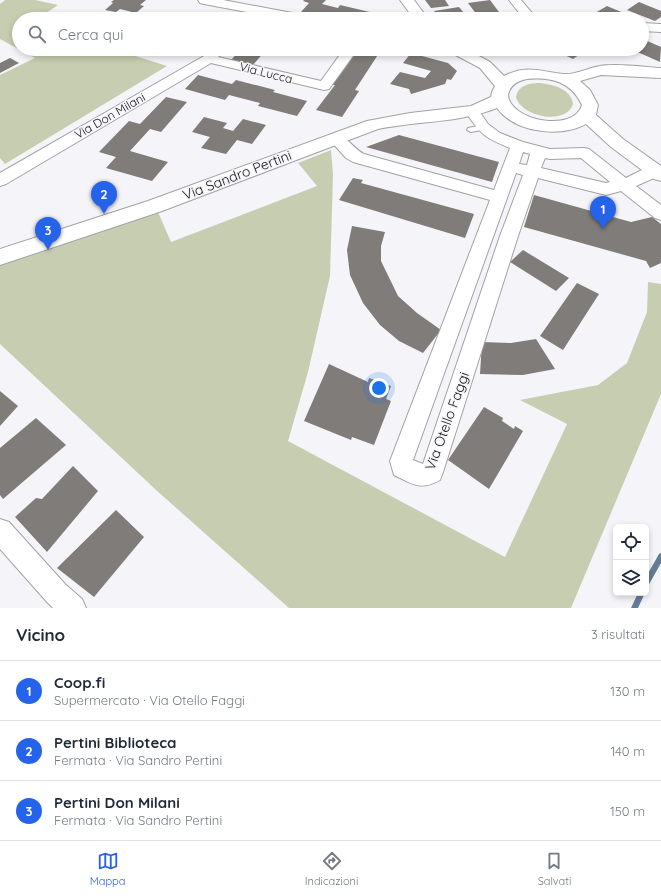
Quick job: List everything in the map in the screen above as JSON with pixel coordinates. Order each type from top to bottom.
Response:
[{"type":"street","points":[[204,0],[271,12]]},
{"type":"street","points":[[238,0],[257,9]]},
{"type":"street","points":[[407,0],[416,12]]},
{"type":"street","points":[[516,0],[525,12]]},
{"type":"street","points":[[254,12],[257,9]]},
{"type":"street","points":[[649,27],[661,28]]},
{"type":"street","name":"Via Don Milani","points":[[0,180],[211,56]]},
{"type":"street","name":"Via Lucca","points":[[221,56],[324,86],[346,56]]},
{"type":"street","points":[[467,56],[486,67],[522,75]]},
{"type":"street","points":[[486,67],[501,92],[508,112],[516,118],[551,127],[569,126],[579,122],[587,116],[590,109],[589,101],[578,87],[563,79],[542,74],[514,77],[501,92]]},
{"type":"street","points":[[563,79],[593,72],[610,70],[661,74]]},
{"type":"street","points":[[585,94],[584,85],[593,72]]},
{"type":"street","name":"Via Sandro Pertini","points":[[0,257],[155,206],[336,138],[390,121],[449,114],[483,108],[496,103],[501,92]]},
{"type":"street","name":"Via Sandro Pertini","points":[[449,114],[476,124],[495,114],[516,118]]},
{"type":"street","points":[[587,116],[617,143],[658,173]]},
{"type":"street","points":[[476,124],[496,136],[518,146],[539,152],[560,154],[584,153],[661,214]]},
{"type":"street","points":[[569,126],[590,132],[617,143]]},
{"type":"street","points":[[336,138],[351,154],[359,158],[499,197]]},
{"type":"street","name":"Via Otello Faggi","points":[[518,146],[401,461],[402,467],[422,477],[427,476],[432,472],[539,152]]},
{"type":"street","points":[[510,166],[606,189],[624,185],[658,173]]},
{"type":"street","points":[[488,230],[510,236]]},
{"type":"street","name":"Via Sandro Pertini","points":[[0,251],[27,247]]},
{"type":"street","points":[[0,531],[56,593],[73,608]]},
{"type":"green space","points":[[5,0],[35,0],[58,5],[48,12],[12,12],[12,46],[0,39],[0,4]]},
{"type":"green space","points":[[31,56],[135,56],[167,66],[5,164],[0,158],[0,75],[35,58]]},
{"type":"green space","points":[[541,83],[561,89],[569,95],[573,104],[569,111],[562,115],[553,117],[544,116],[534,114],[526,110],[520,104],[516,97],[517,93],[522,87],[529,84]]},
{"type":"green space","points":[[331,150],[333,175],[330,276],[308,372],[288,441],[505,557],[567,424],[520,400],[598,385],[627,363],[647,312],[648,282],[661,284],[661,394],[571,608],[289,608],[156,490],[0,344],[0,263],[158,212],[171,242],[317,186],[298,163]]},
{"type":"building","points":[[114,0],[146,0],[140,5],[144,6],[137,12],[120,9],[116,12],[105,10],[113,3],[111,2]]},
{"type":"building","points":[[326,0],[322,4],[338,8],[340,5],[370,12],[301,12],[309,3],[303,1]]},
{"type":"building","points":[[425,0],[445,0],[449,6],[431,8]]},
{"type":"building","points":[[490,0],[499,12],[475,12],[468,3]]},
{"type":"building","points":[[639,2],[661,11],[661,17],[655,21],[649,19],[649,12],[632,12],[627,10]]},
{"type":"building","points":[[607,6],[621,12],[597,12]]},
{"type":"building","points":[[459,7],[463,12],[435,12],[434,11]]},
{"type":"building","points":[[649,42],[661,47],[660,62],[646,56],[649,56]]},
{"type":"building","points":[[235,56],[261,56],[252,66],[231,60]]},
{"type":"building","points":[[352,56],[377,56],[355,90],[359,91],[342,117],[316,110],[335,85],[330,85]]},
{"type":"building","points":[[409,56],[422,56],[448,63],[457,71],[451,80],[447,79],[445,84],[411,94],[409,89],[390,84],[400,72],[425,78],[431,71],[403,63]]},
{"type":"building","points":[[567,56],[577,56],[573,59]]},
{"type":"building","points":[[10,58],[19,63],[0,73],[0,63]]},
{"type":"building","points":[[198,75],[232,84],[236,80],[275,90],[273,92],[307,101],[297,116],[258,106],[260,103],[229,95],[225,100],[185,89]]},
{"type":"building","points":[[166,97],[187,102],[161,132],[150,129],[130,151],[168,162],[152,181],[106,168],[116,157],[99,152],[129,121],[140,124]]},
{"type":"building","points":[[204,117],[227,123],[223,128],[233,131],[243,119],[266,125],[252,144],[237,140],[226,154],[201,148],[210,137],[192,132]]},
{"type":"building","points":[[399,135],[499,162],[492,182],[366,147]]},
{"type":"building","points":[[353,178],[363,180],[361,183],[474,214],[465,238],[339,200]]},
{"type":"building","points":[[534,195],[631,222],[652,217],[661,224],[661,263],[650,268],[646,261],[524,227]]},
{"type":"building","points":[[352,226],[385,232],[381,246],[381,261],[398,296],[417,313],[441,330],[423,353],[399,341],[380,325],[363,303],[350,275],[347,250]]},
{"type":"building","points":[[523,250],[569,278],[556,291],[510,262]]},
{"type":"building","points":[[577,283],[599,294],[563,350],[540,336]]},
{"type":"building","points":[[536,339],[555,369],[523,375],[480,374],[482,342],[511,343]]},
{"type":"building","points":[[329,364],[368,382],[369,378],[391,386],[386,399],[391,401],[374,445],[352,437],[351,440],[304,421]]},
{"type":"building","points":[[0,391],[18,406],[0,426]]},
{"type":"building","points":[[484,407],[503,418],[502,421],[514,429],[515,426],[523,431],[489,489],[448,460]]},
{"type":"building","points":[[36,418],[66,445],[3,499],[0,495],[0,448]]},
{"type":"building","points":[[73,466],[98,491],[47,552],[15,517],[36,498],[42,499]]},
{"type":"building","points":[[116,510],[144,537],[94,597],[57,568]]},
{"type":"waterway","points":[[649,578],[661,556]]},
{"type":"waterway","points":[[634,608],[640,596]]},
{"type":"place","name":"Pertini Biblioteca","points":[[104,214]]},
{"type":"place","name":"Coop.fi","points":[[603,229]]},
{"type":"place","name":"Pertini Don Milani","points":[[48,250]]}]
